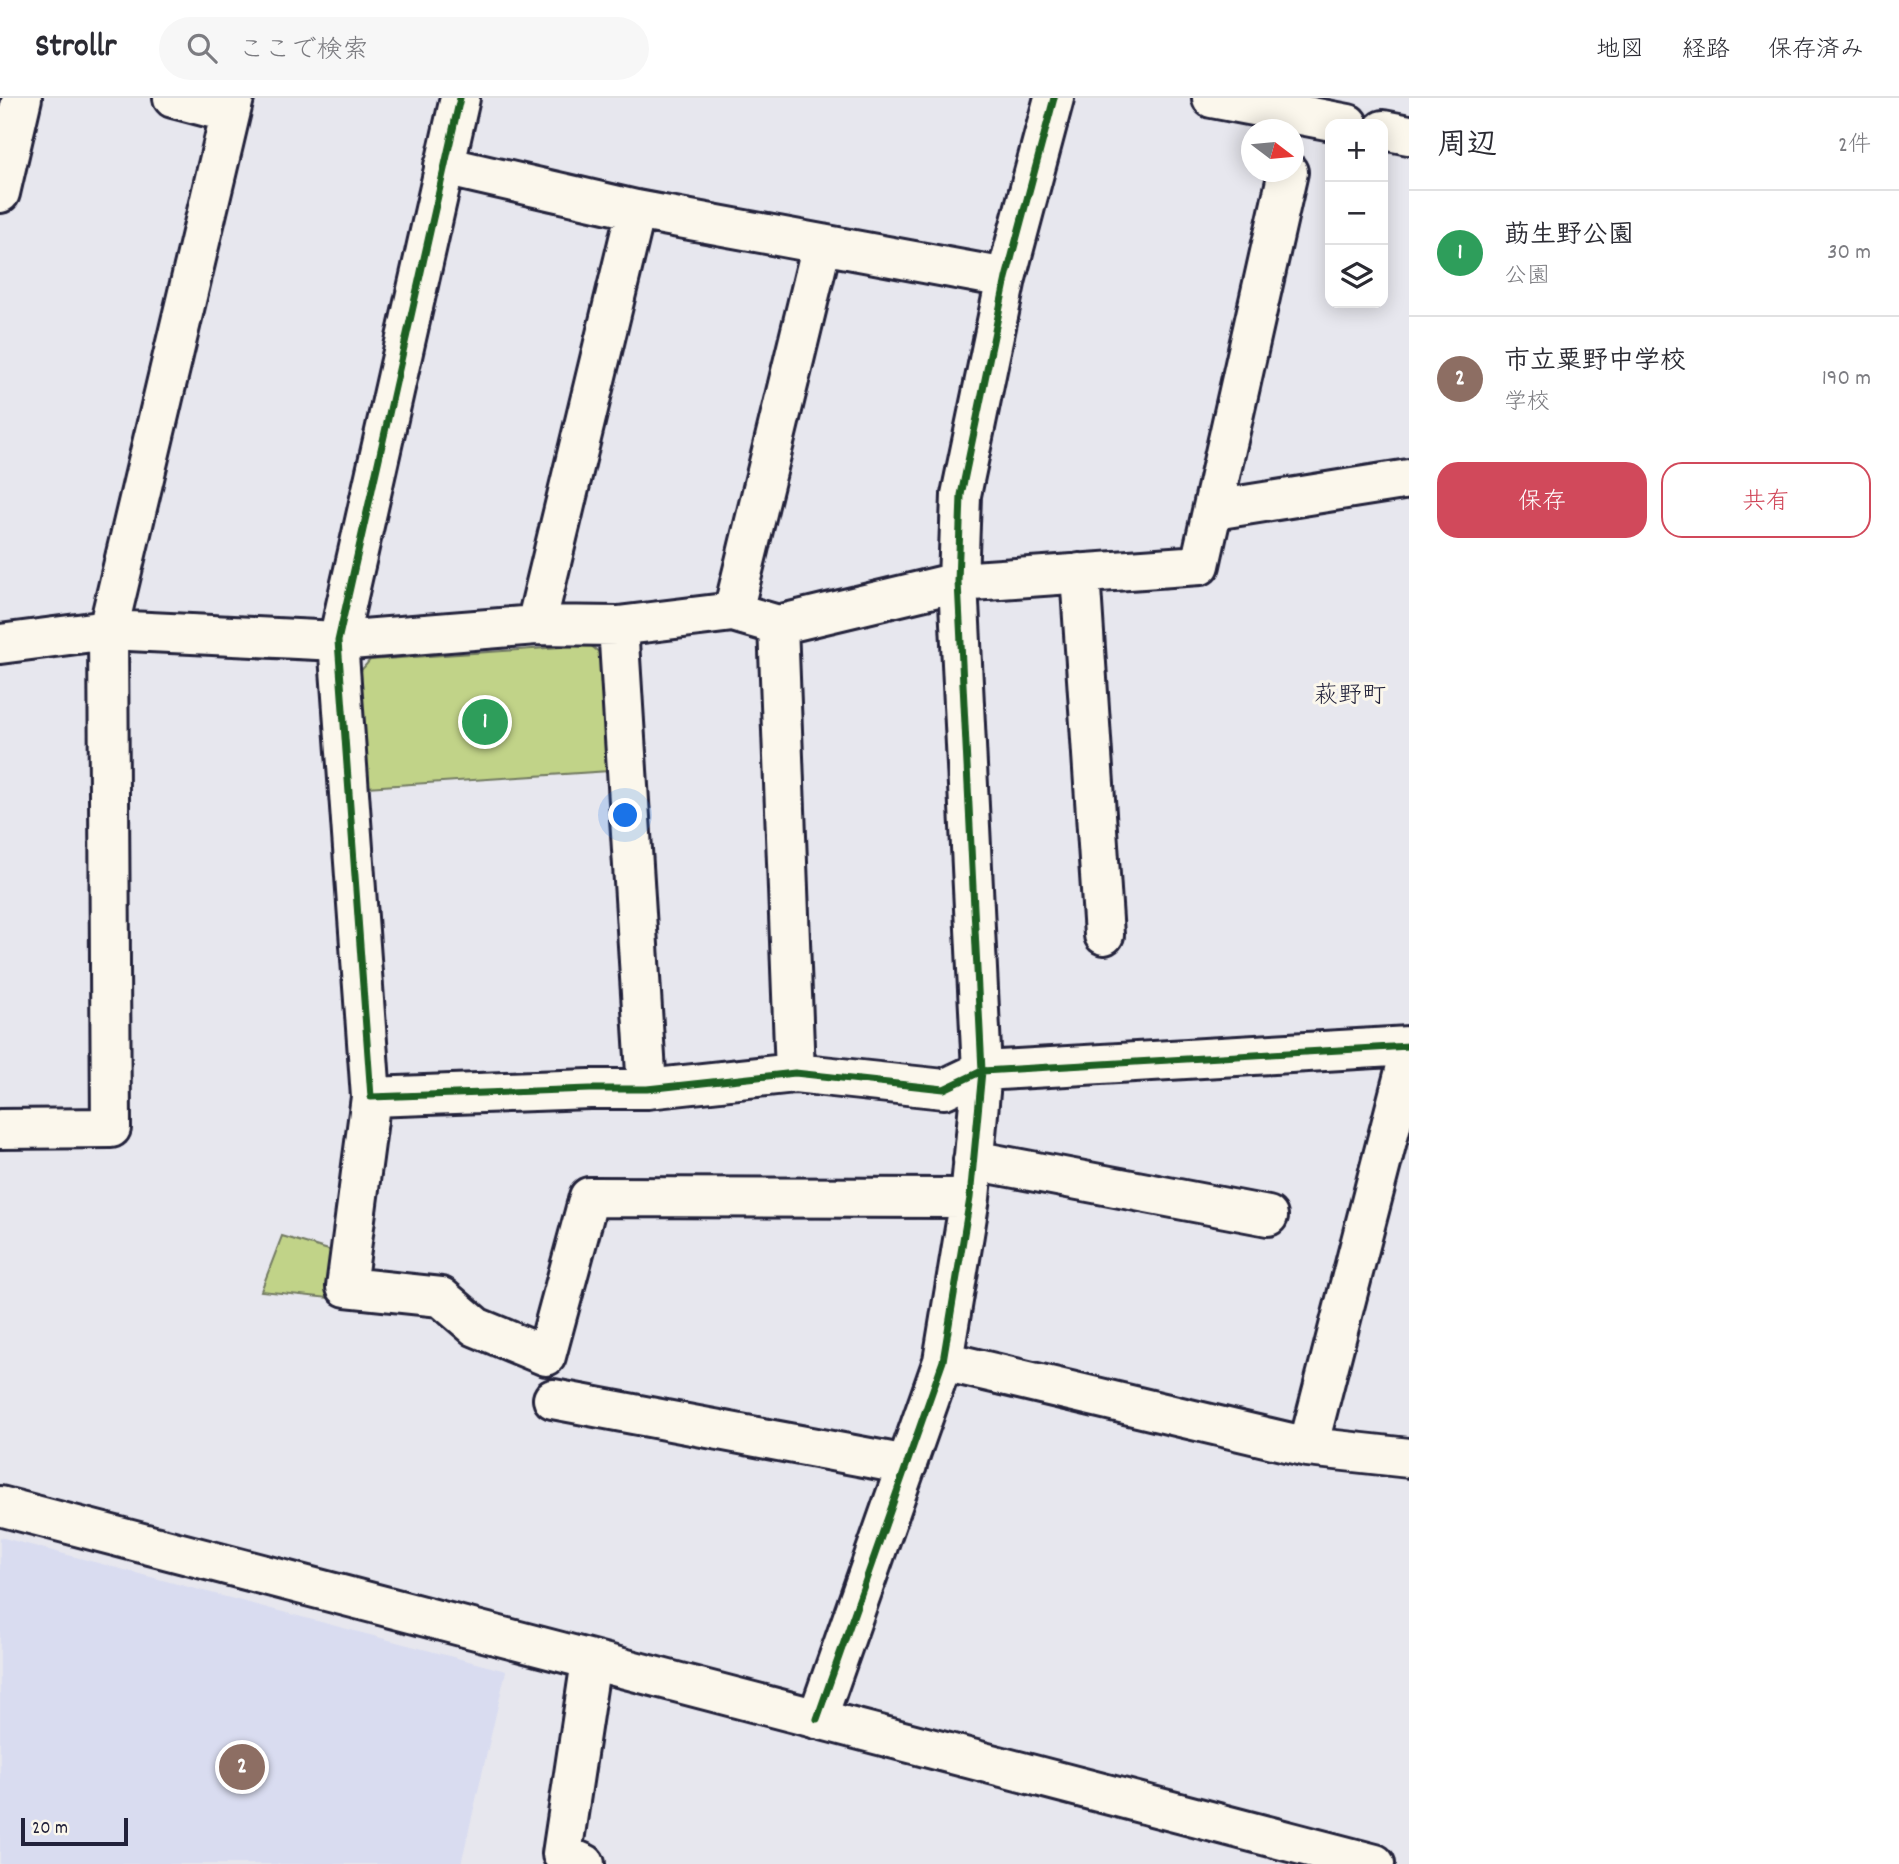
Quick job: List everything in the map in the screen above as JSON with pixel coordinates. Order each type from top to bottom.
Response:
[{"type":"street","points":[[0,193],[22,98]]},
{"type":"street","points":[[0,1129],[111,1128],[108,631],[232,106],[173,98]]},
{"type":"street","points":[[460,98],[338,641],[371,1097],[346,1287],[441,1297],[476,1327],[546,1356],[589,1197],[970,1198]]},
{"type":"street","points":[[817,1720],[943,1361],[970,1198],[982,1071],[958,582],[961,495],[1006,278],[1054,98]]},
{"type":"street","points":[[1212,98],[1323,121]]},
{"type":"street","points":[[1388,131],[1409,135]]},
{"type":"street","points":[[444,166],[636,210],[1006,278]]},
{"type":"street","points":[[0,644],[108,631],[338,641],[536,625],[618,626],[733,612],[778,625],[958,582],[1200,565],[1286,182]]},
{"type":"street","points":[[536,625],[636,210]]},
{"type":"street","points":[[733,612],[822,244]]},
{"type":"street","points":[[1214,510],[1409,479]]},
{"type":"street","points":[[1080,573],[1104,934]]},
{"type":"street","points":[[778,625],[795,1073]]},
{"type":"street","points":[[618,626],[647,1089]]},
{"type":"street","points":[[371,1097],[647,1089],[795,1073],[944,1089],[982,1071],[1409,1046]]},
{"type":"street","points":[[1308,1447],[1409,1055]]},
{"type":"street","points":[[973,1160],[1268,1216]]},
{"type":"street","points":[[943,1361],[1308,1447],[1409,1458]]},
{"type":"street","points":[[553,1399],[907,1465]]},
{"type":"street","points":[[0,1506],[1375,1864]]},
{"type":"street","points":[[569,1861],[591,1661]]},
{"type":"shaded area","points":[[0,1537],[506,1671],[461,1864],[0,1864]]},
{"type":"green space","points":[[590,645],[605,657],[609,771],[367,787],[358,674],[370,660]]},
{"type":"green space","points":[[282,1236],[332,1251],[329,1298],[261,1291]]},
{"type":"cycle path","points":[[460,98],[338,641],[371,1097],[647,1089],[795,1073],[944,1089],[982,1071],[1409,1046]]},
{"type":"cycle path","points":[[817,1719],[943,1361],[970,1198],[982,1071],[958,582],[961,495],[1006,278],[1054,98]]},
{"type":"place","name":"莇生野公園","points":[[485,722]]},
{"type":"place","name":"市立粟野中学校","points":[[242,1767]]},
{"type":"district","name":"萩野町","points":[[1350,694]]}]
